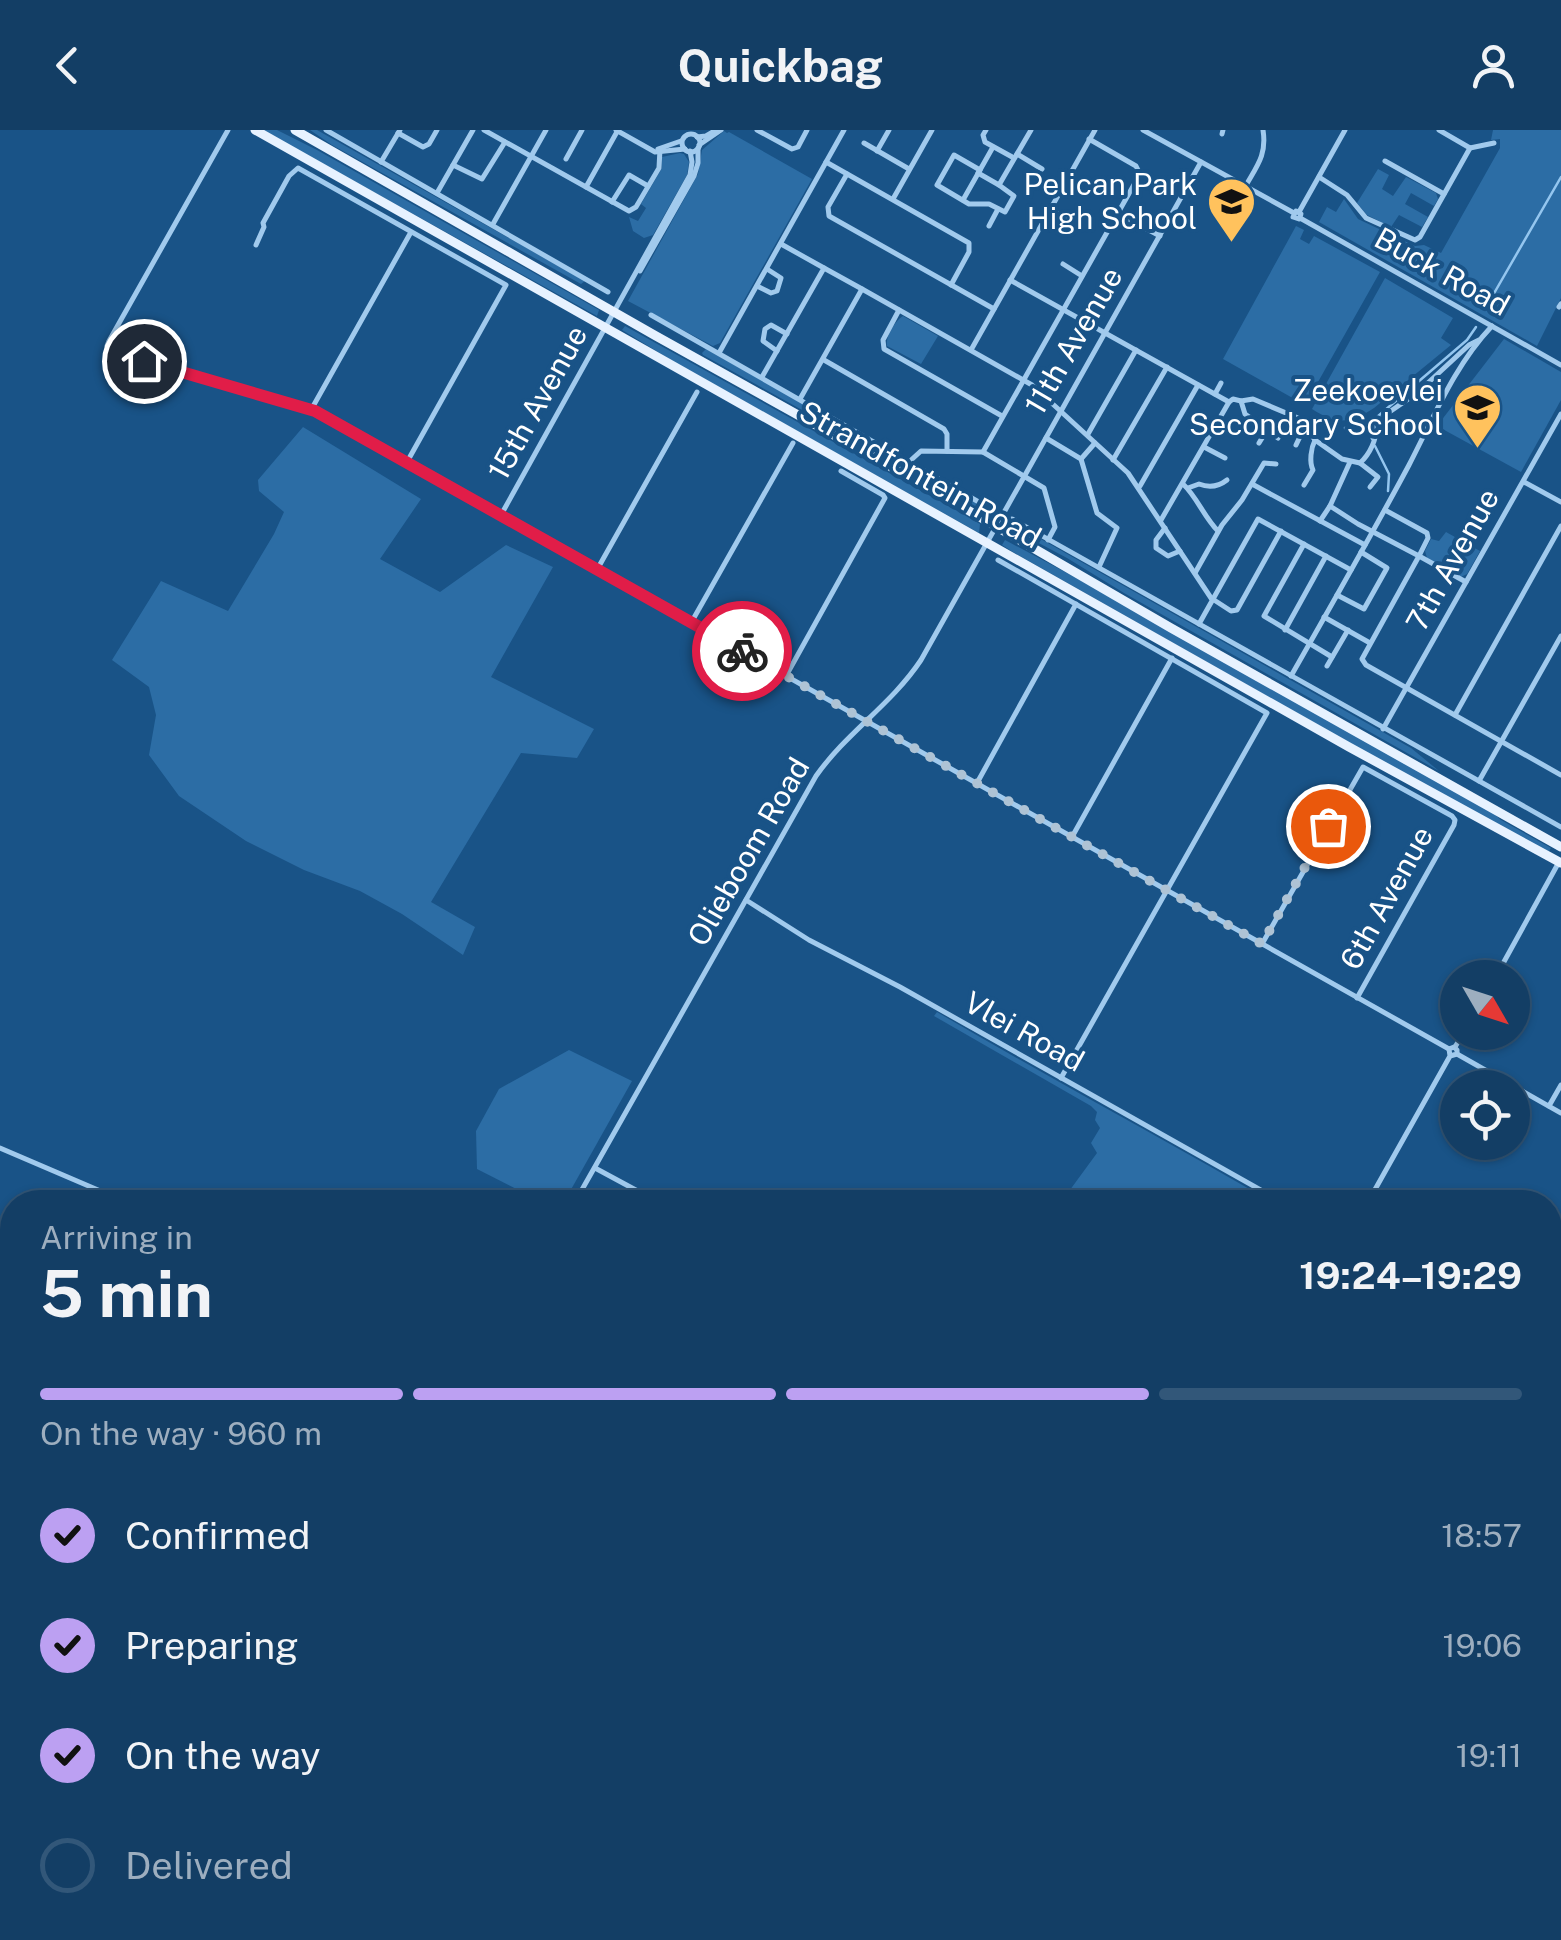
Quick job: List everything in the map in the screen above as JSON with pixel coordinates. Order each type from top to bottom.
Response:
[{"type":"main road","name":"Strandfontein Road","points":[[255,130],[1560,863]]},
{"type":"main road","name":"Strandfontein Road","points":[[295,130],[1561,847]]},
{"type":"street","points":[[228,130],[108,348],[311,410],[1561,1113]]},
{"type":"street","points":[[381,162],[399,132],[424,147],[438,130]]},
{"type":"street","points":[[437,193],[473,130]]},
{"type":"street","points":[[484,130],[631,211],[660,166],[660,151]]},
{"type":"street","points":[[493,224],[546,130]]},
{"type":"street","points":[[566,159],[582,130]]},
{"type":"street","points":[[586,187],[618,130],[660,151],[699,147],[719,130]]},
{"type":"street","points":[[660,151],[689,135],[706,136],[719,130]]},
{"type":"street","points":[[757,130],[792,149],[798,147],[808,130]]},
{"type":"street","points":[[718,353],[844,130]]},
{"type":"street","points":[[878,151],[889,130]]},
{"type":"street","points":[[893,199],[932,130]]},
{"type":"street","points":[[973,130],[985,133],[985,142],[993,147],[1042,170]]},
{"type":"street","points":[[999,186],[1031,130]]},
{"type":"street","points":[[971,350],[1094,130]]},
{"type":"street","name":"Buck Road","points":[[1143,130],[1561,365]]},
{"type":"street","points":[[1245,187],[1263,155],[1263,130]]},
{"type":"street","points":[[1298,214],[1345,130]]},
{"type":"street","points":[[1439,130],[1470,148],[1494,143]]},
{"type":"street","points":[[329,131],[608,292]]},
{"type":"street","points":[[628,285],[645,263],[694,176],[699,147],[689,135]]},
{"type":"street","points":[[628,285],[690,175],[689,135]]},
{"type":"street","points":[[982,452],[1140,171],[1089,139]]},
{"type":"street","points":[[453,164],[482,179],[505,142]]},
{"type":"street","points":[[864,143],[910,170]]},
{"type":"street","points":[[963,200],[993,147]]},
{"type":"street","points":[[1319,177],[1347,195],[1366,218],[1415,240],[1470,148]]},
{"type":"street","points":[[989,226],[1014,196],[954,155],[937,184],[969,204],[990,204],[1002,210]]},
{"type":"street","points":[[1385,161],[1444,194]]},
{"type":"street","points":[[826,162],[969,243],[969,252],[950,284]]},
{"type":"street","name":"11th Avenue","points":[[986,542],[1201,162]]},
{"type":"street","points":[[256,245],[263,224],[297,168],[506,286],[407,462]]},
{"type":"street","points":[[847,174],[828,207],[829,216],[994,309]]},
{"type":"street","points":[[612,202],[628,175],[648,186]]},
{"type":"street","points":[[1050,209],[1070,221]]},
{"type":"street","points":[[1118,213],[1160,236]]},
{"type":"street","points":[[311,410],[412,232]]},
{"type":"street","points":[[781,244],[1037,389],[1128,473],[1213,600],[1237,610],[1281,531]]},
{"type":"street","points":[[1063,264],[1082,276]]},
{"type":"street","points":[[757,286],[771,293],[776,291],[781,278],[766,268]]},
{"type":"street","points":[[762,377],[824,268]]},
{"type":"street","points":[[1010,280],[1229,402]]},
{"type":"street","name":"15th Avenue","points":[[501,515],[628,285]]},
{"type":"street","points":[[800,399],[862,290]]},
{"type":"street","points":[[900,310],[882,340],[884,348],[1002,416]]},
{"type":"street","name":"Strandfontein Road","points":[[651,315],[992,509]]},
{"type":"street","points":[[778,351],[763,341],[765,329],[772,325],[787,334]]},
{"type":"street","points":[[1292,676],[1385,510],[1438,404],[1478,340],[1492,326]]},
{"type":"street","points":[[1360,464],[1370,450],[1376,426],[1386,415],[1478,340]]},
{"type":"street","points":[[1087,436],[1136,350]]},
{"type":"street","points":[[822,360],[944,428],[948,451]]},
{"type":"street","points":[[1113,460],[1166,368]]},
{"type":"street","points":[[1215,394],[1221,382]]},
{"type":"street","points":[[1139,488],[1198,385]]},
{"type":"street","points":[[597,569],[696,392]]},
{"type":"street","points":[[1160,520],[1185,486],[1233,399],[1253,399],[1298,418],[1316,440],[1378,477],[1370,488]]},
{"type":"street","points":[[1241,401],[1244,413],[1278,438]]},
{"type":"street","name":"7th Avenue","points":[[1384,729],[1561,414]]},
{"type":"street","points":[[1296,445],[1306,426]]},
{"type":"street","points":[[1259,443],[1267,430]]},
{"type":"street","points":[[1046,438],[1081,459],[1098,513],[1118,528],[1098,568]]},
{"type":"street","points":[[1304,486],[1314,470],[1312,447],[1316,440]]},
{"type":"street","points":[[692,623],[793,443]]},
{"type":"street","points":[[1081,459],[1096,443]]},
{"type":"street","points":[[1204,446],[1225,458]]},
{"type":"street","points":[[910,462],[918,452],[982,452],[1024,475],[1045,492],[1055,527],[1048,540]]},
{"type":"street","points":[[1195,573],[1262,462],[1276,464]]},
{"type":"street","points":[[1320,520],[1350,462]]},
{"type":"street","points":[[786,676],[885,498],[841,472]]},
{"type":"street","points":[[1185,486],[1217,486],[1226,480]]},
{"type":"street","points":[[1523,481],[1561,502]]},
{"type":"street","points":[[1252,484],[1320,520],[1386,565],[1364,609],[1337,595]]},
{"type":"street","points":[[1185,486],[1206,520],[1218,531]]},
{"type":"street","points":[[1330,506],[1466,582]]},
{"type":"street","points":[[1385,510],[1426,533],[1428,538],[1362,659],[1366,665],[1561,775]]},
{"type":"street","points":[[1198,624],[1258,518],[1351,570]]},
{"type":"street","name":"Strandfontein Road","points":[[1012,519],[1561,828]]},
{"type":"street","points":[[1455,714],[1561,526]]},
{"type":"street","points":[[1165,528],[1156,540],[1156,548],[1168,556],[1180,551]]},
{"type":"street","name":"Olieboom Road","points":[[582,1190],[816,776],[841,744],[894,696],[922,660],[986,542]]},
{"type":"street","points":[[1304,544],[1264,616],[1332,658]]},
{"type":"street","points":[[1285,630],[1326,556]]},
{"type":"street","points":[[998,560],[1265,711],[1266,716],[1061,1078]]},
{"type":"street","points":[[977,783],[1076,604]]},
{"type":"street","points":[[1324,617],[1370,642]]},
{"type":"street","points":[[1327,666],[1348,630]]},
{"type":"street","points":[[1478,782],[1561,636]]},
{"type":"street","points":[[1072,837],[1172,658]]},
{"type":"street","name":"6th Avenue","points":[[1262,944],[1359,770],[1365,768],[1452,816],[1454,825],[1357,998]]},
{"type":"street","points":[[1505,960],[1560,863]]},
{"type":"street","name":"Vlei Road","points":[[746,900],[809,940],[1261,1190]]},
{"type":"street","points":[[1375,1190],[1453,1052]]},
{"type":"street","points":[[1549,1106],[1561,1085]]},
{"type":"street","points":[[0,1148],[98,1190]]},
{"type":"street","points":[[595,1168],[636,1190]]},
{"type":"shaded area","points":[[262,130],[277,130],[317,150],[599,310],[597,316]]},
{"type":"shaded area","points":[[310,130],[317,130],[585,281],[581,284]]},
{"type":"shaded area","points":[[1493,130],[1561,130],[1561,298],[1537,346],[1319,222],[1327,207],[1336,212],[1344,199],[1358,219],[1415,246],[1424,245],[1441,253],[1500,148],[1500,139],[1491,140]]},
{"type":"shaded area","points":[[724,131],[812,179],[720,343],[713,346],[628,301],[698,174],[702,150]]},
{"type":"shaded area","points":[[680,153],[689,162],[687,175],[653,235],[644,238],[633,231],[629,217],[638,221],[646,208],[641,204],[662,168],[662,157]]},
{"type":"shaded area","points":[[1378,169],[1389,175],[1382,189],[1393,196],[1406,177],[1436,193],[1434,206],[1411,193],[1405,204],[1428,217],[1422,227],[1399,215],[1391,227],[1367,215],[1357,203]]},
{"type":"shaded area","points":[[1296,226],[1304,230],[1300,239],[1309,244],[1314,236],[1380,272],[1305,405],[1223,359]]},
{"type":"shaded area","points":[[1385,278],[1453,318],[1441,338],[1451,345],[1374,408],[1350,420],[1329,418],[1312,409]]},
{"type":"shaded area","points":[[903,316],[938,336],[921,364],[887,346],[891,330]]},
{"type":"shaded area","points":[[625,326],[980,524],[979,533],[676,363],[622,330]]},
{"type":"shaded area","points":[[1504,339],[1561,372],[1561,400],[1521,472],[1437,426]]},
{"type":"shaded area","points":[[706,349],[995,512],[986,512],[703,355]]},
{"type":"shaded area","points":[[303,427],[421,499],[380,559],[440,592],[506,545],[553,567],[491,677],[594,729],[577,758],[521,753],[431,902],[475,927],[463,955],[360,891],[304,870],[246,841],[179,796],[149,755],[156,715],[149,687],[112,660],[161,581],[228,611],[284,512],[259,491],[258,480]]},
{"type":"shaded area","points":[[1014,524],[1018,531],[1027,536],[1032,534],[1411,748],[1439,771],[1012,529]]},
{"type":"shaded area","points":[[1446,532],[1480,551],[1467,574],[1461,577],[1427,558],[1425,551],[1431,539],[1439,541]]},
{"type":"shaded area","points":[[1005,540],[1486,807],[1551,848],[1544,850],[1355,746],[1013,552],[1002,545]]},
{"type":"shaded area","points":[[937,1012],[1251,1190],[1070,1190],[1097,1153],[1091,1143],[1100,1128],[1095,1120],[1097,1112],[934,1016]]},
{"type":"shaded area","points":[[569,1050],[632,1081],[571,1190],[518,1190],[477,1169],[476,1131],[499,1089]]},
{"type":"waterway","points":[[1485,309],[1561,177]]},
{"type":"waterway","points":[[1345,428],[1377,417],[1467,340],[1476,327]]},
{"type":"waterway","points":[[1367,423],[1372,439]]},
{"type":"waterway","points":[[1375,446],[1389,474],[1388,491]]},
{"type":"way so far","points":[[742,651],[1262,944],[1328,826]]},
{"type":"place","name":"Pelican Park High School","points":[[1232,244]]},
{"type":"place","name":"Zeekoevlei Secondary School","points":[[1478,450]]},
{"type":"route","points":[[144,361],[315,411],[742,651]]}]
